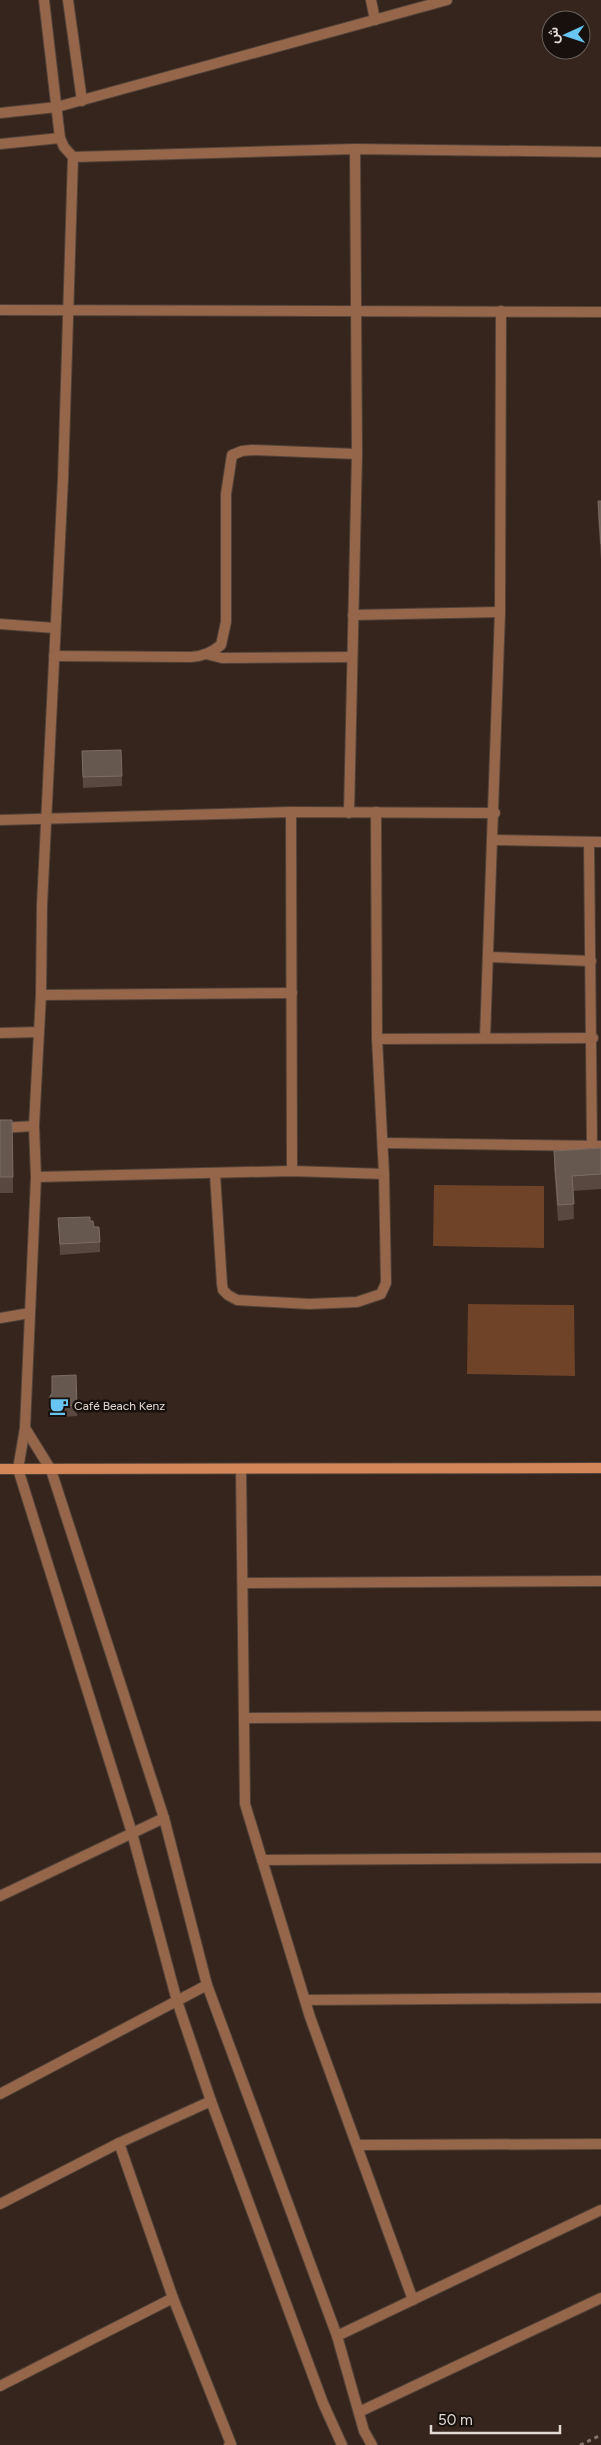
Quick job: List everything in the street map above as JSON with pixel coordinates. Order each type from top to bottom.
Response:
[{"type":"street","points":[[44,0],[60,138],[64,147],[73,157],[56,628],[45,819],[41,995],[34,1126],[36,1177],[25,1428],[18,1470],[132,1833],[177,2001],[211,2101],[322,2403],[342,2445]]},
{"type":"street","points":[[68,0],[82,101]]},
{"type":"street","points":[[371,0],[375,20]]},
{"type":"street","points":[[0,113],[57,107],[82,101],[447,0]]},
{"type":"street","points":[[0,144],[60,138]]},
{"type":"street","points":[[73,157],[355,149],[601,152]]},
{"type":"street","points":[[349,813],[356,454],[355,149]]},
{"type":"street","points":[[0,310],[68,312],[601,312]]},
{"type":"street","points":[[485,1038],[492,840],[495,813],[500,612],[501,311]]},
{"type":"street","points":[[54,656],[191,657],[206,654],[221,645],[224,638],[226,494],[232,455],[242,450],[356,454]]},
{"type":"street","points":[[353,615],[500,612]]},
{"type":"street","points":[[0,624],[56,628]]},
{"type":"street","points":[[206,654],[222,658],[352,657]]},
{"type":"street","points":[[0,820],[291,812],[495,813]]},
{"type":"street","points":[[291,812],[292,1171]]},
{"type":"street","points":[[215,1174],[223,1290],[237,1300],[310,1304],[357,1302],[381,1294],[386,1283],[383,1143],[377,1039],[376,812]]},
{"type":"street","points":[[492,840],[601,842]]},
{"type":"street","points":[[383,1143],[597,1145],[589,842]]},
{"type":"street","points":[[488,957],[591,961]]},
{"type":"street","points":[[41,995],[292,993]]},
{"type":"street","points":[[0,1033],[39,1032]]},
{"type":"street","points":[[377,1039],[593,1038]]},
{"type":"street","points":[[0,1128],[34,1126]]},
{"type":"street","points":[[36,1177],[292,1171],[384,1174]]},
{"type":"street","points":[[0,1318],[30,1314]]},
{"type":"street","points":[[25,1428],[51,1470],[164,1818],[207,1985],[337,2336],[364,2430],[372,2445]]},
{"type":"street","points":[[0,1470],[25,1468],[51,1470],[601,1468]]},
{"type":"street","points":[[241,1468],[246,1718],[245,1804],[305,2000],[413,2300]]},
{"type":"street","points":[[243,1583],[601,1581]]},
{"type":"street","points":[[246,1718],[601,1716]]},
{"type":"street","points":[[0,1896],[164,1818]]},
{"type":"street","points":[[262,1860],[601,1858]]},
{"type":"street","points":[[0,2094],[207,1985]]},
{"type":"street","points":[[305,2000],[601,1998]]},
{"type":"street","points":[[0,2204],[119,2143],[211,2101]]},
{"type":"street","points":[[119,2143],[173,2298],[231,2445]]},
{"type":"street","points":[[357,2145],[601,2144]]},
{"type":"street","points":[[337,2336],[601,2210]]},
{"type":"street","points":[[0,2386],[173,2298]]},
{"type":"street","points":[[359,2412],[601,2298]]},
{"type":"path","points":[[580,2445],[601,2435]]},
{"type":"shaded area","points":[[434,1185],[544,1186],[544,1248],[433,1246]]},
{"type":"shaded area","points":[[468,1304],[574,1305],[575,1376],[467,1374]]},
{"type":"building","points":[[598,501],[601,501],[601,544]]},
{"type":"building","points":[[121,750],[122,776],[83,777],[82,751]]},
{"type":"building","points":[[0,1120],[12,1120],[13,1177],[0,1177]]},
{"type":"building","points":[[601,1148],[601,1174],[572,1176],[574,1204],[558,1205],[554,1151]]},
{"type":"building","points":[[90,1217],[94,1227],[99,1227],[100,1242],[60,1244],[58,1218]]},
{"type":"building","points":[[76,1375],[77,1405],[62,1406],[60,1403],[52,1403],[49,1398],[52,1393],[52,1376]]},
{"type":"place","name":"Café Beach Kenz","points":[[59,1406]]}]
